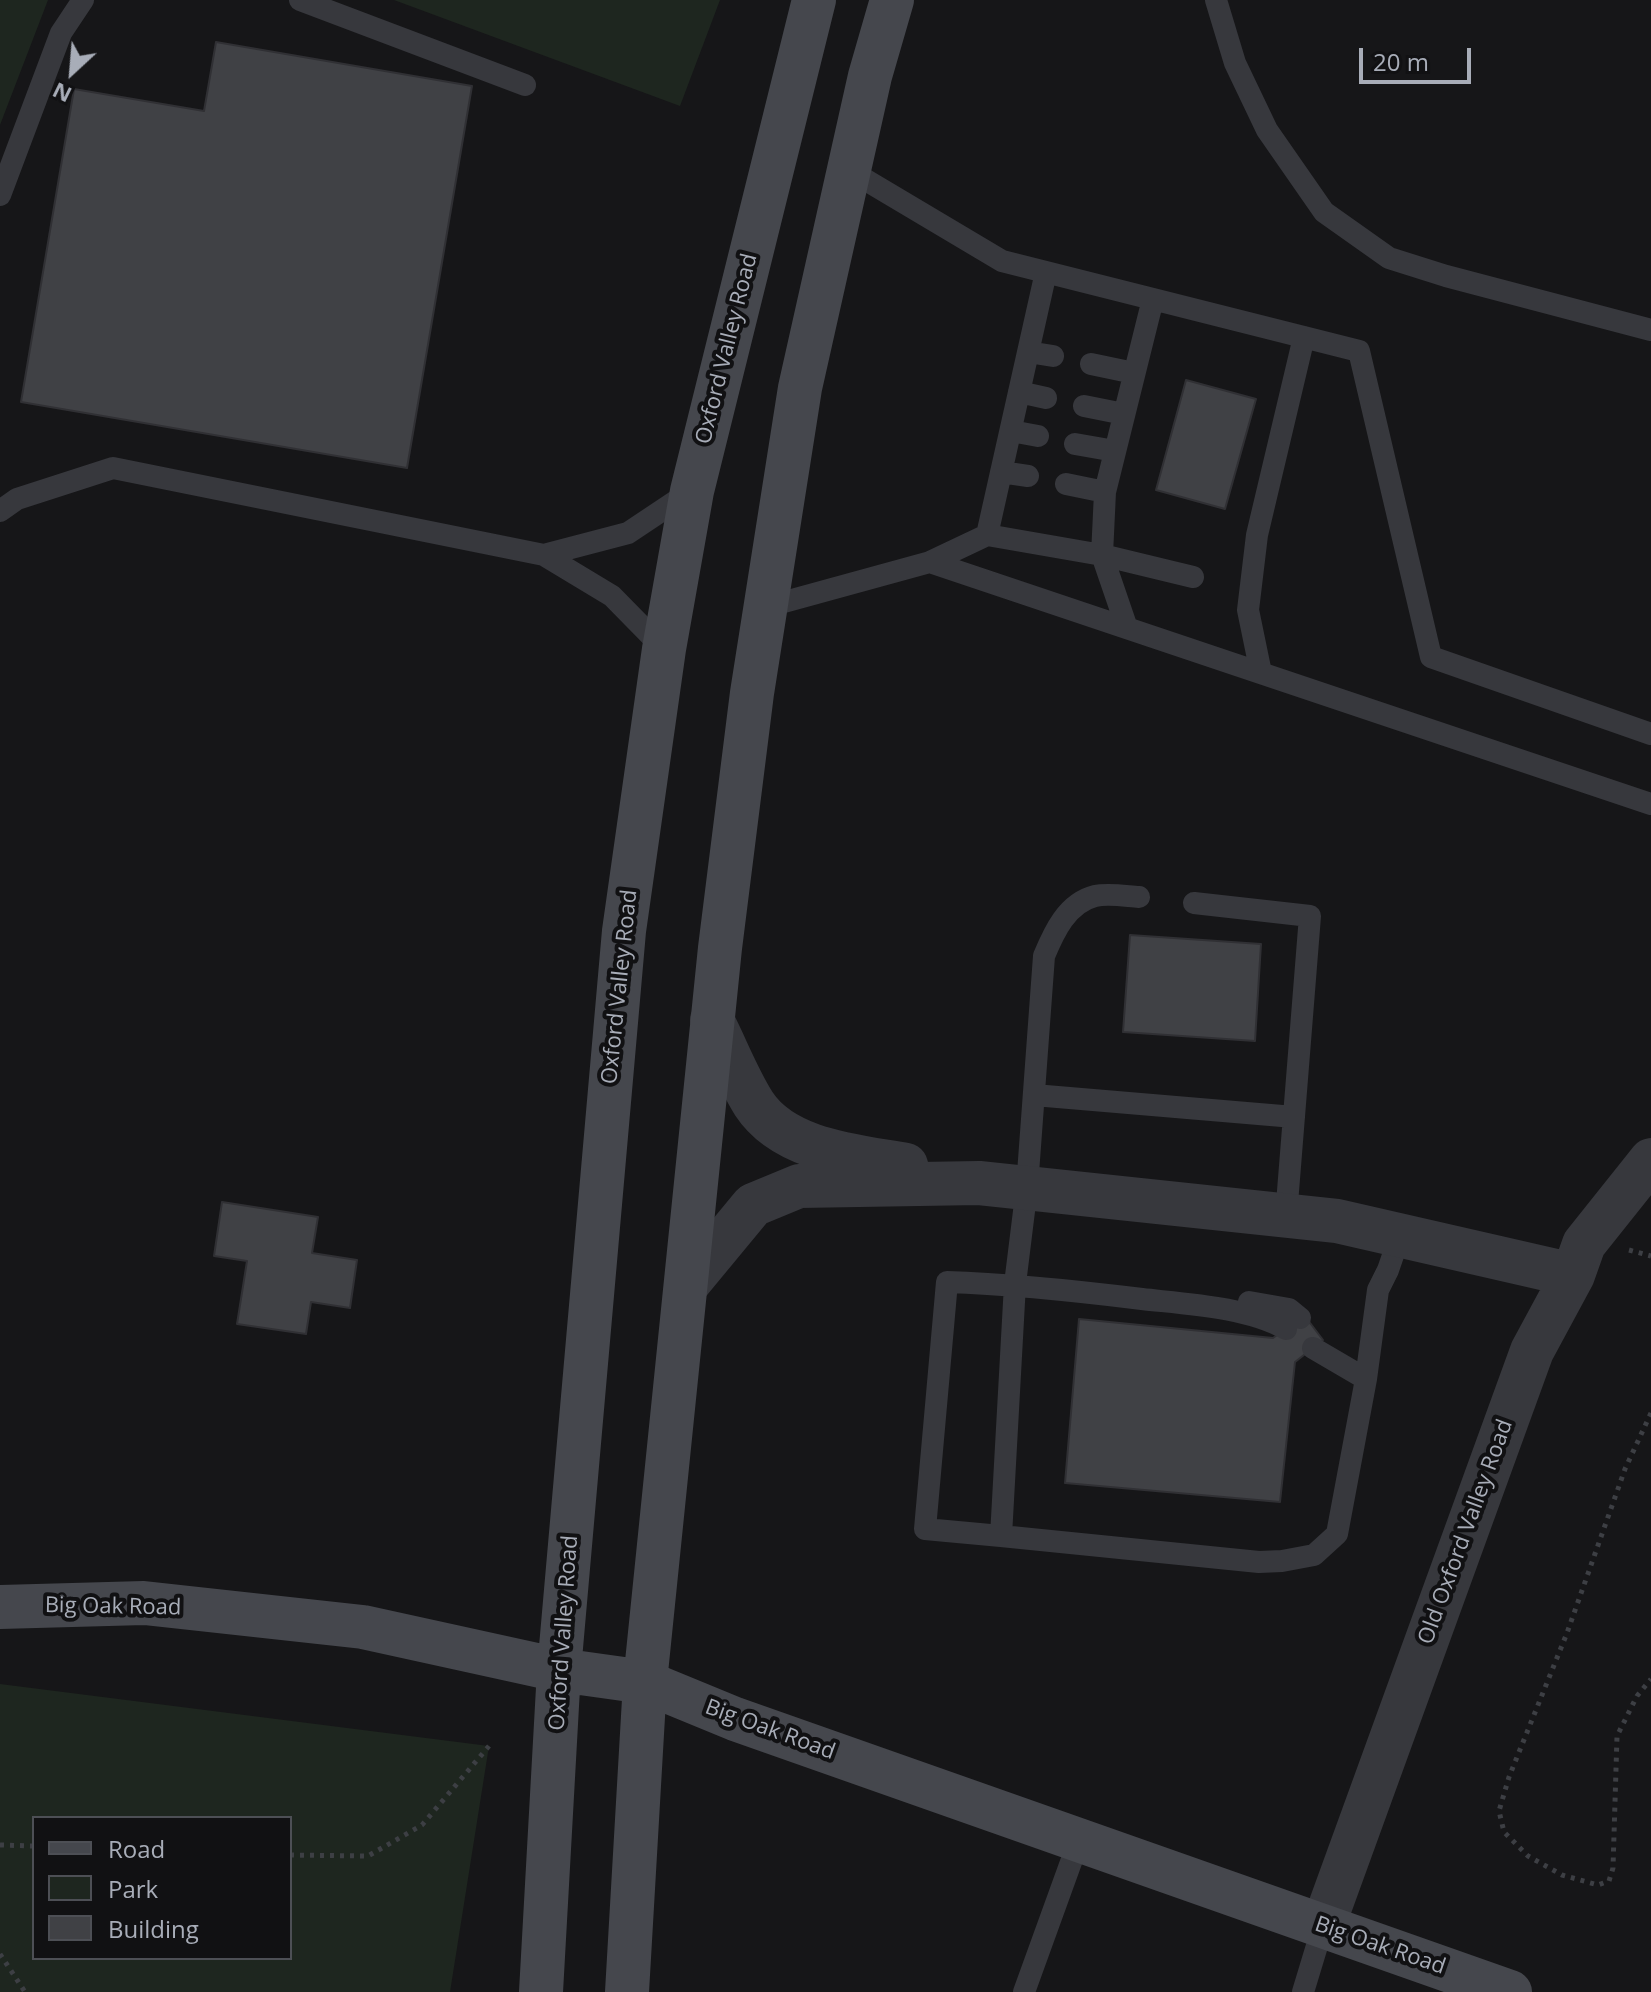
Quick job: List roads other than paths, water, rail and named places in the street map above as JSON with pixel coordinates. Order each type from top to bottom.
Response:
[{"type":"main road","name":"Oxford Valley Road","points":[[541,1992],[559,1670],[624,931],[664,649],[692,491],[814,0]]},
{"type":"main road","points":[[627,1992],[645,1682],[712,1020],[752,693],[800,388],[870,76],[892,0]]},
{"type":"main road","name":"Big Oak Road","points":[[0,1607],[144,1603],[363,1627],[559,1670],[645,1682],[735,1719],[1510,1992]]},
{"type":"street","points":[[712,1020],[755,1105],[784,1133],[853,1155],[979,1183]]},
{"type":"street","name":"Old Oxford Valley Road","points":[[1323,1926],[1532,1351],[1573,1275],[1584,1244],[1651,1160]]},
{"type":"street","points":[[686,1286],[753,1205],[799,1186],[979,1183],[1337,1221],[1573,1275]]},
{"type":"lane","points":[[0,195],[61,33],[83,0]]},
{"type":"lane","points":[[300,0],[525,85]]},
{"type":"lane","points":[[1216,0],[1235,63],[1267,130],[1324,212],[1389,258],[1651,330]]},
{"type":"lane","points":[[849,170],[1002,261],[1359,351],[1431,657],[1651,734]]},
{"type":"lane","points":[[987,535],[1046,272]]},
{"type":"lane","points":[[1127,628],[1102,555],[1105,492],[1153,299]]},
{"type":"lane","points":[[1261,673],[1248,610],[1249,595],[1257,535],[1304,337]]},
{"type":"lane","points":[[1028,352],[1053,356]]},
{"type":"lane","points":[[1091,364],[1134,373]]},
{"type":"lane","points":[[1019,392],[1046,398]]},
{"type":"lane","points":[[1084,406],[1124,414]]},
{"type":"lane","points":[[1011,431],[1038,436]]},
{"type":"lane","points":[[1075,444],[1115,451]]},
{"type":"lane","points":[[0,511],[17,499],[113,468],[544,555],[612,596],[664,649]]},
{"type":"lane","points":[[1001,472],[1028,476]]},
{"type":"lane","points":[[1066,484],[1105,492]]},
{"type":"lane","points":[[544,555],[628,533],[692,491]]},
{"type":"lane","points":[[766,607],[930,562],[987,535],[1102,555],[1193,577]]},
{"type":"lane","points":[[930,562],[1651,804]]},
{"type":"lane","points":[[1001,1536],[1015,1284],[1027,1187],[1044,956],[1055,930],[1081,901],[1097,895],[1139,897]]},
{"type":"lane","points":[[1194,903],[1310,916],[1286,1216]]},
{"type":"lane","points":[[1034,1095],[1294,1117]]},
{"type":"lane","points":[[1293,1324],[1193,1304],[1015,1284],[947,1282],[925,1529],[1259,1562],[1314,1555],[1337,1534],[1366,1379],[1378,1290],[1400,1235]]},
{"type":"lane","points":[[1316,1346],[1366,1379]]},
{"type":"lane","points":[[1024,1992],[1079,1840]]},
{"type":"lane","points":[[1303,1992],[1323,1926]]}]
